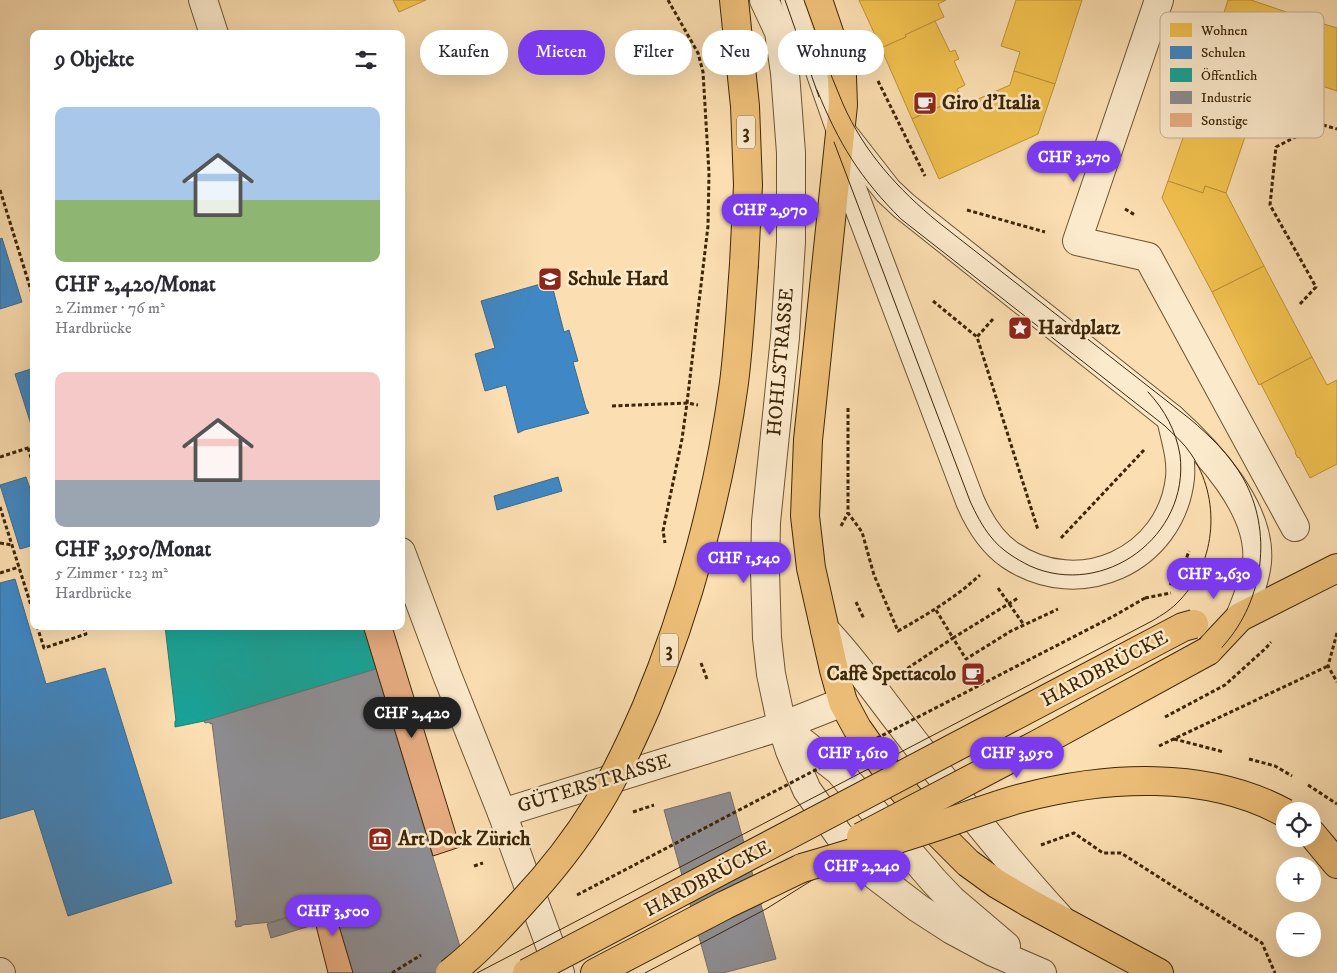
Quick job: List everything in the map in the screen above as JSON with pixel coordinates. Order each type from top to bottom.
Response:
[{"type":"main road","name":"3","points":[[450,973],[500,927],[546,877],[576,838],[599,802],[619,767],[658,679],[674,636],[693,572],[721,455],[734,383],[744,264],[748,186],[745,106],[734,0]]},
{"type":"main road","name":"HOHLSTRASSE","points":[[818,0],[831,34],[842,77],[843,105],[808,440],[805,516],[811,568],[843,702],[857,728],[888,772],[940,835],[961,856],[997,884],[1159,973]]},
{"type":"main road","points":[[1240,617],[1337,568]]},
{"type":"main road","name":"HARDBRÜCKE","points":[[527,973],[1183,628],[1194,624],[1240,617]]},
{"type":"main road","name":"HARDBRÜCKE","points":[[595,973],[725,905],[802,868],[1038,744],[1208,651],[1240,617]]},
{"type":"main road","name":"HARDBRÜCKE","points":[[802,868],[1022,798],[1075,787],[1149,782],[1208,787],[1255,798],[1276,808]]},
{"type":"main road","points":[[1321,844],[1334,859]]},
{"type":"street","points":[[203,0],[213,30]]},
{"type":"street","name":"HOHLSTRASSE","points":[[764,0],[778,30]]},
{"type":"street","points":[[775,0],[779,30]]},
{"type":"street","name":"HOHLSTRASSE","points":[[796,0],[841,132]]},
{"type":"street","points":[[1160,0],[1077,241],[1148,258],[1295,527]]},
{"type":"street","name":"HOHLSTRASSE","points":[[785,75],[791,154],[791,242],[785,337],[766,522],[765,572],[768,638],[772,674],[782,726],[790,752],[807,790],[839,835],[876,876],[918,908],[952,930],[993,952],[1038,972]]},
{"type":"street","points":[[841,132],[844,168],[970,501],[984,527],[1010,555],[1043,562],[1068,574],[1097,573],[1128,560],[1153,539],[1161,530],[1171,511],[1180,479],[1180,455],[1171,418]]},
{"type":"street","points":[[841,132],[888,191],[904,206],[1186,430],[1211,457],[1236,491],[1250,522],[1257,544],[1257,562],[1248,597],[1240,617]]},
{"type":"street","name":"GÜTERSTRASSE","points":[[405,563],[502,813],[782,726],[843,702]]},
{"type":"street","name":"HOHLSTRASSE","points":[[825,630],[846,653],[1006,858],[1064,922]]},
{"type":"street","name":"HOHLSTRASSE","points":[[782,726],[840,771],[952,900],[1038,972]]},
{"type":"street","points":[[502,813],[560,973]]},
{"type":"path","points":[[668,0],[698,53],[703,72],[709,173],[708,226],[687,403]]},
{"type":"path","points":[[875,75],[926,179]]},
{"type":"path","points":[[1324,125],[1337,129]]},
{"type":"path","points":[[1293,138],[1276,147],[1270,204],[1316,288],[1300,304]]},
{"type":"path","points":[[0,190],[30,287]]},
{"type":"path","points":[[960,208],[1077,241]]},
{"type":"path","points":[[932,300],[977,337],[1043,562]]},
{"type":"path","points":[[977,337],[996,315]]},
{"type":"path","points":[[612,406],[687,403],[703,406]]},
{"type":"path","points":[[840,529],[848,513],[848,405]]},
{"type":"path","points":[[901,673],[1032,589],[1043,562],[1148,446]]},
{"type":"path","points":[[0,457],[28,448],[30,454]]},
{"type":"path","points":[[0,506],[30,602]]},
{"type":"path","points":[[848,513],[862,532],[874,575],[898,631],[936,610],[962,591],[985,570]]},
{"type":"path","points":[[0,543],[12,545]]},
{"type":"path","points":[[1170,585],[1184,565],[1191,546]]},
{"type":"path","points":[[0,573],[19,567]]},
{"type":"path","points":[[852,595],[865,620]]},
{"type":"path","points":[[568,900],[1112,617],[1145,598]]},
{"type":"path","points":[[936,610],[966,659],[1011,631],[1037,618]]},
{"type":"path","points":[[38,630],[44,648],[86,634],[84,630]]},
{"type":"path","points":[[1337,633],[1328,666],[1337,682]]},
{"type":"path","points":[[1151,750],[1328,666]]},
{"type":"path","points":[[931,708],[939,713]]},
{"type":"path","points":[[1040,845],[1074,832],[1102,854],[1121,853],[1262,943],[1275,973]]},
{"type":"path","points":[[392,973],[426,952]]},
{"type":"building: Wohnen","points":[[393,0],[426,0],[399,12]]},
{"type":"building: Wohnen","points":[[859,0],[946,0],[938,4],[944,17],[884,47],[884,30],[873,30]]},
{"type":"building: Wohnen","points":[[1016,0],[1082,0],[1055,84],[1014,71],[1020,52],[1001,46]]},
{"type":"building: Wohnen","points":[[1228,0],[1251,0],[1286,12],[1224,12]]},
{"type":"building: Wohnen","points":[[935,21],[950,52],[955,50],[959,59],[954,61],[965,85],[957,89],[961,97],[912,119],[884,55],[884,47],[906,37],[905,35]]},
{"type":"building: Wohnen","points":[[1324,24],[1337,28],[1337,91],[1324,87]]},
{"type":"building: Wohnen","points":[[1014,71],[1055,84],[1038,134],[939,179],[912,119],[957,99],[960,107],[1010,85]]},
{"type":"building: Wohnen","points":[[1183,138],[1245,138],[1226,193],[1205,186],[1203,193],[1168,181]]},
{"type":"building: Wohnen","points":[[1168,181],[1203,193],[1205,186],[1226,193],[1264,266],[1212,292],[1162,198]]},
{"type":"building: Wohnen","points":[[1264,266],[1312,357],[1259,385],[1212,292]]},
{"type":"building: Wohnen","points":[[1312,357],[1327,385],[1337,380],[1337,464],[1310,478],[1295,453],[1261,384]]},
{"type":"building: Schulen","points":[[2,238],[22,302],[0,309],[0,239]]},
{"type":"building: Schulen","points":[[551,281],[564,332],[569,330],[578,361],[573,362],[589,413],[518,433],[506,385],[485,391],[475,354],[495,348],[481,301]]},
{"type":"building: Schulen","points":[[30,369],[30,421],[15,374]]},
{"type":"building: Schulen","points":[[26,477],[30,488],[30,546],[20,549],[0,485]]},
{"type":"building: Schulen","points":[[558,477],[562,491],[497,510],[494,496]]},
{"type":"building: Schulen","points":[[15,579],[46,684],[105,668],[172,883],[68,916],[34,809],[0,819],[0,583]]},
{"type":"building: Öffentlich","points":[[165,630],[364,630],[376,669],[204,721],[175,727],[176,721]]},
{"type":"building: Industrie","points":[[376,669],[468,973],[353,973],[336,916],[350,911],[346,899],[271,922],[236,927],[235,921],[237,920],[212,723],[205,723],[204,721]]},
{"type":"building: Industrie","points":[[730,792],[776,959],[723,973],[709,973],[664,810]]},
{"type":"building: Industrie","points":[[306,912],[310,926],[271,938],[267,924]]},
{"type":"building: Sonstige","points":[[364,630],[393,630],[460,847],[433,856]]},
{"type":"building: Sonstige","points":[[346,899],[350,911],[336,916],[353,973],[328,973],[312,910]]},
{"type":"tram line","points":[[785,0],[819,97]]},
{"type":"tram line","points":[[645,973],[766,909],[911,820],[1186,676],[1216,654],[1238,627],[1256,586],[1260,564],[1261,542],[1258,520],[1252,499],[1243,478],[1219,446],[1190,419],[938,222],[883,169],[861,138],[843,104],[804,0]]},
{"type":"tram line","points":[[477,973],[1152,621],[1180,600],[1202,567],[1211,529],[1210,509],[1201,471],[1185,446],[1165,426],[901,219],[862,174],[842,144],[817,90]]},
{"type":"tram line","points":[[834,142],[970,501],[985,529],[1004,550],[1030,566],[1058,574],[1086,574],[1113,567],[1136,553],[1156,534],[1171,511],[1179,484],[1180,455],[1169,421],[1160,406],[1148,392]]},
{"type":"place","name":"Giro d'Italia","points":[[925,103]]},
{"type":"place","name":"Schule Hard","points":[[550,279]]},
{"type":"place","name":"Hardplatz","points":[[1020,328]]},
{"type":"place","name":"Caffè Spettacolo","points":[[973,674]]},
{"type":"place","name":"Art Dock Zürich","points":[[380,839]]}]
